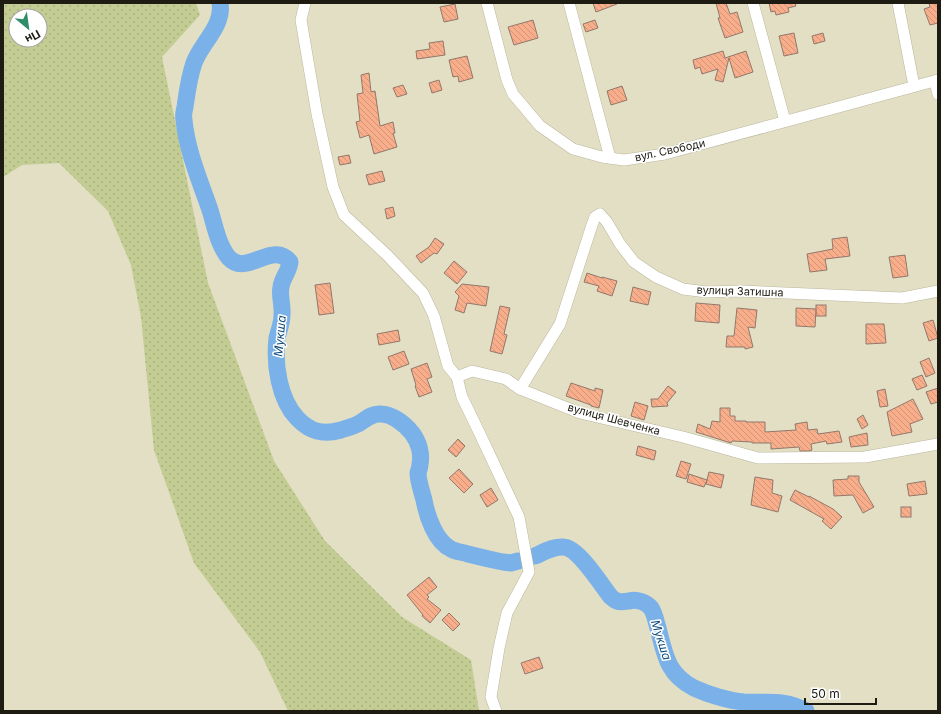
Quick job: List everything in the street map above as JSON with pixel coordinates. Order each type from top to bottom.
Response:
[{"type":"street","points":[[305,3],[301,20],[317,114],[333,187],[344,214],[423,293],[434,316],[448,366],[457,377],[462,397],[519,518],[529,572],[508,613],[499,648],[491,696],[496,711]]},
{"type":"street","name":"вул. Свободи","points":[[487,3],[507,80],[513,94],[540,126],[573,149],[602,157],[624,160],[664,154],[936,81]]},
{"type":"street","points":[[569,3],[610,158]]},
{"type":"street","points":[[753,3],[785,122]]},
{"type":"street","points":[[898,3],[914,86]]},
{"type":"street","points":[[936,81],[938,94]]},
{"type":"street","name":"вулиця Затишна","points":[[520,389],[560,324],[592,225],[595,217],[600,214],[608,222],[620,244],[634,262],[656,277],[683,289],[708,292],[741,291],[902,298],[938,291]]},
{"type":"street","name":"вулиця Шевченка","points":[[457,377],[472,372],[506,379],[520,389],[580,413],[684,438],[758,458],[865,457],[938,444]]},
{"type":"green space","points":[[3,3],[196,3],[200,15],[162,57],[208,283],[274,461],[325,541],[402,617],[471,660],[479,711],[288,711],[260,652],[194,563],[154,450],[141,317],[131,265],[108,211],[59,163],[22,165],[3,177]]},
{"type":"building","points":[[593,3],[617,3],[617,4],[596,12]]},
{"type":"building","points":[[716,3],[726,3],[730,14],[737,12],[743,32],[725,38],[718,18],[720,18]]},
{"type":"building","points":[[769,3],[795,3],[796,6],[788,8],[789,12],[776,15],[775,11],[771,12]]},
{"type":"building","points":[[929,3],[938,3],[938,23],[930,25],[924,9],[930,7]]},
{"type":"building","points":[[455,4],[458,19],[444,22],[440,7]]},
{"type":"building","points":[[533,20],[538,38],[514,45],[508,27]]},
{"type":"building","points":[[595,20],[598,28],[586,32],[583,24]]},
{"type":"building","points":[[794,33],[798,53],[784,56],[779,36]]},
{"type":"building","points":[[823,33],[825,41],[814,44],[812,36]]},
{"type":"building","points":[[443,41],[445,55],[417,59],[416,51],[430,49],[429,43]]},
{"type":"building","points":[[723,51],[725,58],[746,51],[753,72],[735,78],[729,58],[723,82],[715,80],[718,69],[702,74],[700,67],[695,69],[693,60]]},
{"type":"building","points":[[467,56],[473,78],[459,82],[458,76],[453,77],[449,60]]},
{"type":"building","points":[[369,73],[371,92],[375,91],[380,126],[393,122],[395,133],[393,133],[397,147],[374,154],[369,135],[360,138],[356,122],[360,121],[357,94],[363,93],[361,75]]},
{"type":"building","points":[[439,80],[442,90],[432,93],[429,83]]},
{"type":"building","points":[[403,85],[407,94],[397,97],[393,88]]},
{"type":"building","points":[[622,86],[627,100],[611,105],[607,91]]},
{"type":"building","points":[[349,155],[351,163],[340,165],[338,157]]},
{"type":"building","points":[[382,171],[385,181],[369,185],[366,175]]},
{"type":"building","points":[[393,207],[395,216],[387,219],[385,209]]},
{"type":"building","points":[[847,237],[850,256],[825,259],[827,270],[810,272],[807,254],[833,249],[832,239]]},
{"type":"building","points":[[435,238],[444,244],[437,254],[434,253],[421,263],[416,256],[429,247]]},
{"type":"building","points":[[905,255],[908,276],[893,278],[889,257]]},
{"type":"building","points":[[454,261],[467,272],[457,284],[444,273]]},
{"type":"building","points":[[587,273],[617,281],[612,296],[597,291],[599,286],[584,282]]},
{"type":"building","points":[[330,283],[334,313],[319,315],[315,285]]},
{"type":"building","points":[[462,284],[489,287],[486,306],[467,303],[464,313],[455,310],[459,296],[455,292]]},
{"type":"building","points":[[633,287],[651,292],[648,305],[630,301]]},
{"type":"building","points":[[696,303],[720,305],[719,323],[695,321]]},
{"type":"building","points":[[816,305],[826,305],[826,316],[816,316]]},
{"type":"building","points":[[500,306],[510,308],[504,334],[507,335],[502,354],[490,351]]},
{"type":"building","points":[[737,308],[757,310],[755,328],[748,327],[753,347],[745,349],[745,347],[726,347],[727,336],[734,336]]},
{"type":"building","points":[[796,308],[816,309],[815,327],[796,326]]},
{"type":"building","points":[[933,320],[938,338],[929,341],[923,323]]},
{"type":"building","points":[[866,324],[884,324],[886,343],[866,344]]},
{"type":"building","points":[[398,330],[400,341],[379,345],[377,334]]},
{"type":"building","points":[[404,351],[409,364],[393,370],[388,357]]},
{"type":"building","points":[[929,358],[935,373],[926,377],[920,362]]},
{"type":"building","points":[[427,363],[432,377],[427,379],[432,392],[419,397],[411,369]]},
{"type":"building","points":[[922,375],[927,386],[917,390],[912,379]]},
{"type":"building","points":[[571,383],[595,391],[595,388],[603,390],[599,408],[566,396]]},
{"type":"building","points":[[668,386],[676,392],[667,403],[668,406],[652,407],[651,399],[658,399]]},
{"type":"building","points":[[938,388],[938,402],[931,404],[926,392]]},
{"type":"building","points":[[885,389],[888,406],[880,407],[877,391]]},
{"type":"building","points":[[913,399],[923,419],[910,424],[912,432],[892,436],[887,412]]},
{"type":"building","points":[[635,402],[648,406],[644,420],[631,416]]},
{"type":"building","points":[[720,408],[730,408],[730,416],[735,416],[735,421],[765,422],[765,432],[796,430],[795,424],[807,422],[808,430],[817,429],[818,434],[839,431],[842,442],[827,444],[826,441],[811,444],[812,450],[800,451],[799,447],[771,449],[771,443],[732,441],[731,443],[696,432],[698,424],[710,429],[712,421],[720,422]]},
{"type":"building","points":[[863,415],[868,425],[862,429],[857,419]]},
{"type":"building","points":[[867,433],[868,445],[851,447],[849,437]]},
{"type":"building","points":[[458,439],[465,446],[456,457],[448,450]]},
{"type":"building","points":[[638,446],[656,451],[654,460],[636,455]]},
{"type":"building","points":[[681,461],[691,464],[686,479],[676,476]]},
{"type":"building","points":[[459,469],[473,484],[464,493],[449,478]]},
{"type":"building","points":[[709,472],[724,475],[721,488],[706,484]]},
{"type":"building","points":[[689,474],[707,480],[704,487],[687,482]]},
{"type":"building","points":[[848,476],[859,476],[859,482],[874,507],[863,513],[853,495],[834,496],[833,480],[848,479]]},
{"type":"building","points":[[755,477],[773,480],[772,493],[782,496],[778,512],[751,505]]},
{"type":"building","points":[[925,481],[927,494],[909,496],[907,484]]},
{"type":"building","points":[[491,488],[498,500],[487,507],[480,495]]},
{"type":"building","points":[[795,490],[833,509],[842,517],[831,529],[822,521],[824,519],[790,500]]},
{"type":"building","points":[[901,507],[911,507],[911,517],[901,517]]},
{"type":"building","points":[[429,577],[437,587],[427,595],[429,597],[427,599],[441,610],[430,623],[422,616],[423,615],[407,595]]},
{"type":"building","points":[[449,613],[460,624],[453,631],[442,620]]},
{"type":"building","points":[[539,657],[543,668],[525,674],[521,663]]},
{"type":"waterway","name":"Мукша","points":[[220,3],[219,19],[197,56],[188,85],[184,114],[186,132],[198,177],[217,235],[225,253],[236,263],[243,264],[276,255],[283,256],[290,262],[281,287],[280,294],[282,318],[276,348],[279,381],[286,401],[291,410],[302,423],[312,429],[323,432],[352,427],[376,414],[384,414],[393,417],[406,426],[418,444],[421,456],[418,473],[419,483],[427,513],[440,540],[451,549],[457,551],[503,562],[511,563],[518,561]]},
{"type":"waterway","name":"Мукша","points":[[535,556],[557,547],[570,549],[576,553],[595,575],[614,600],[620,602],[632,600],[638,601],[649,606],[654,615],[668,663],[678,677],[685,683],[712,695],[732,700],[744,702],[783,703],[806,711]]}]
